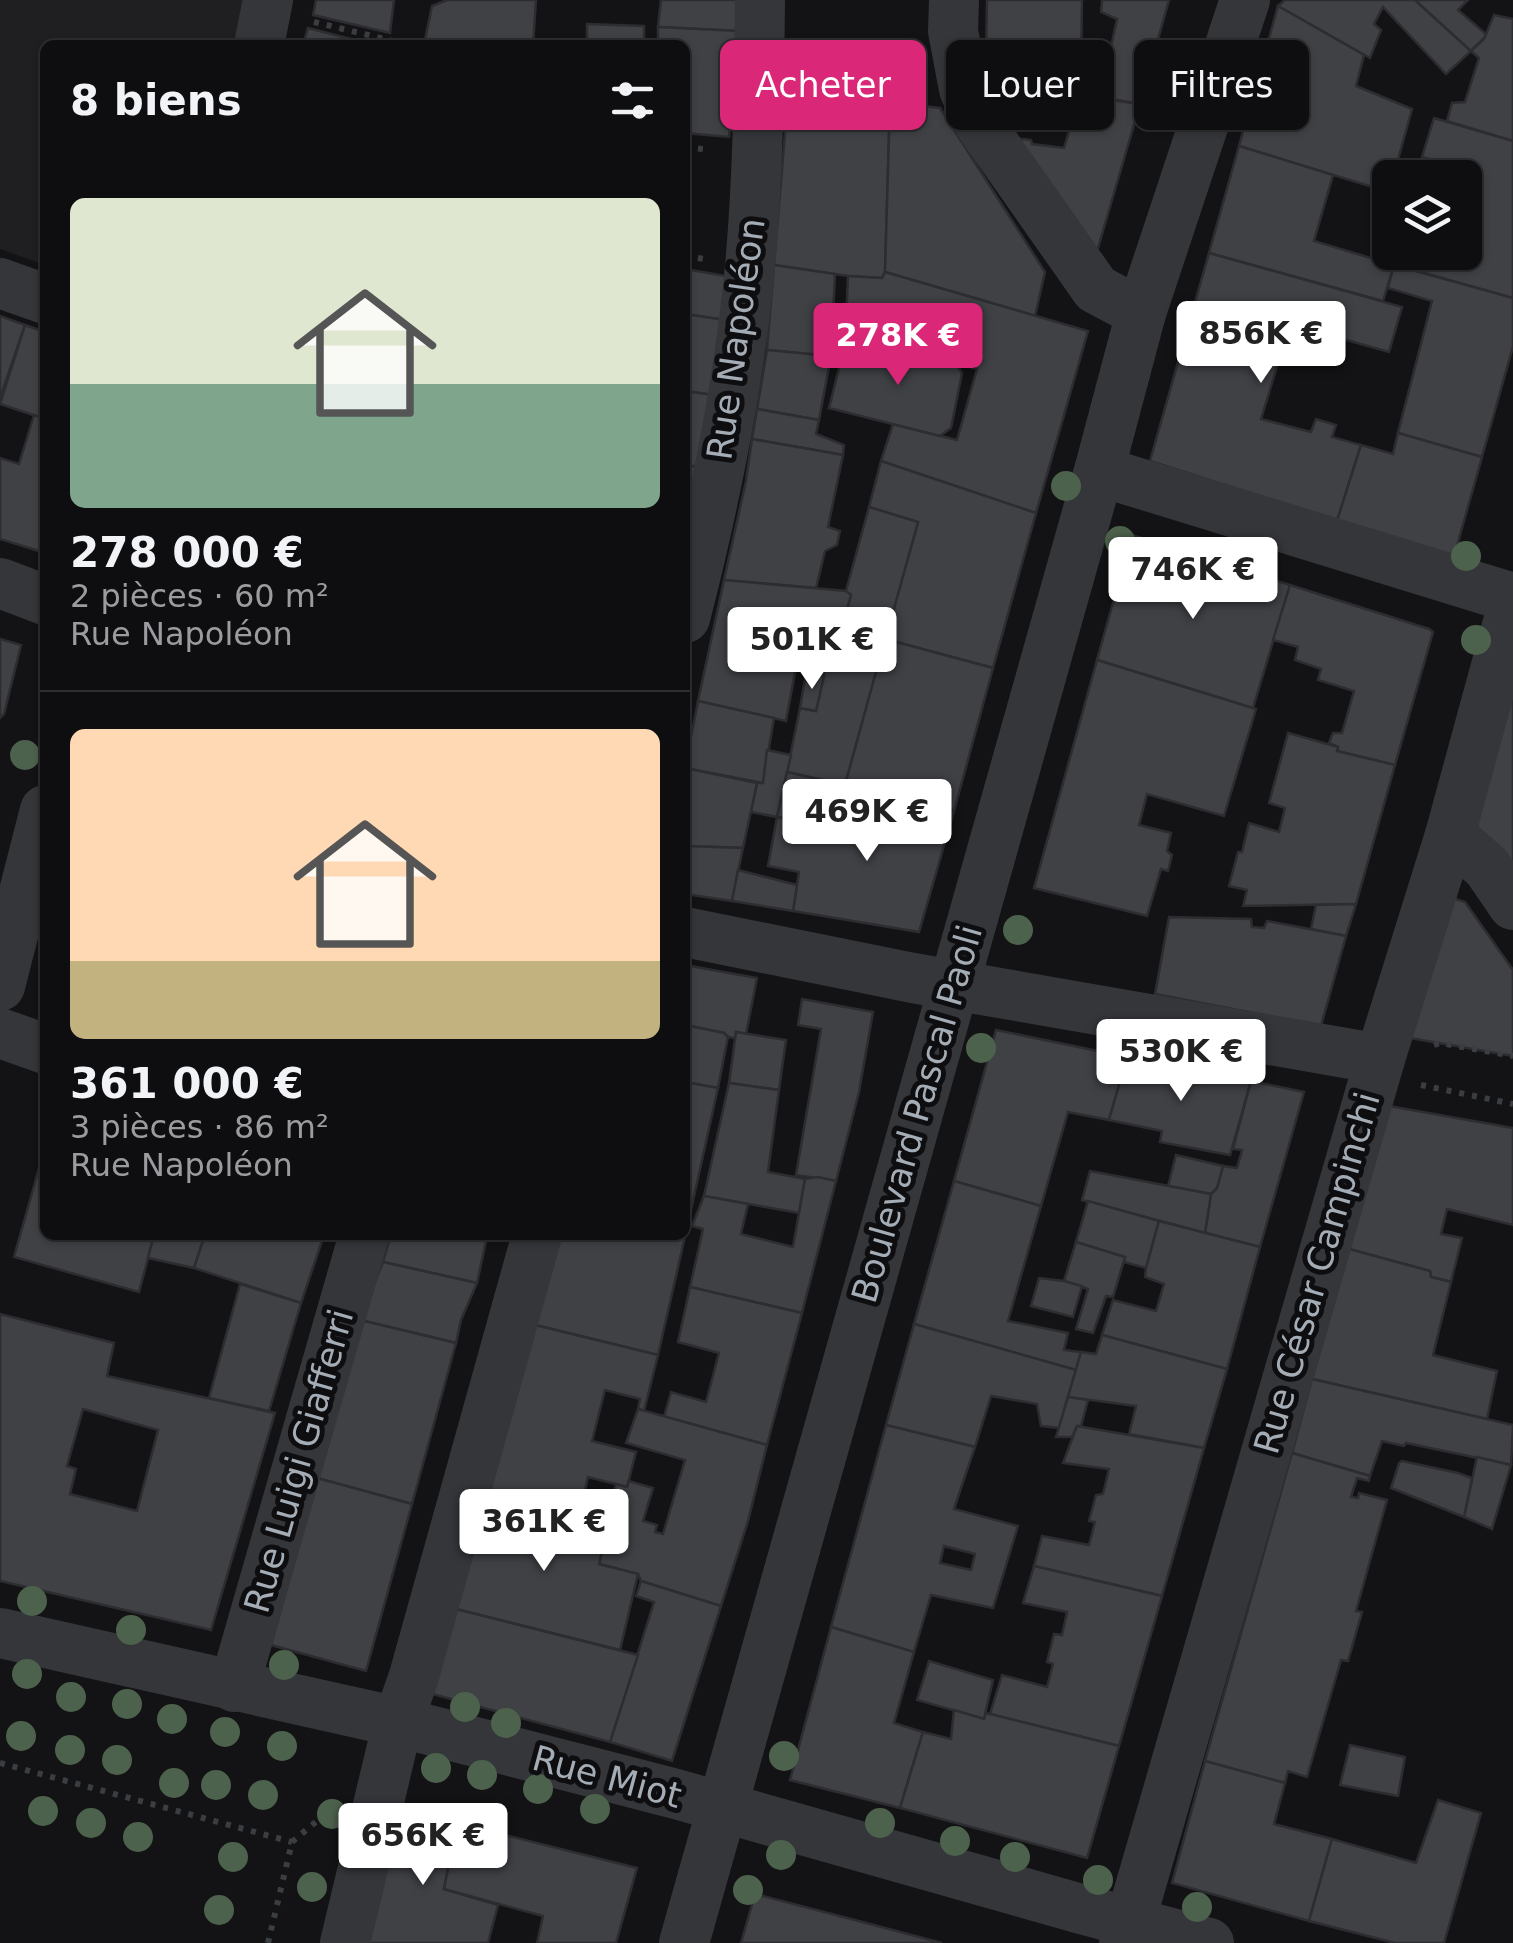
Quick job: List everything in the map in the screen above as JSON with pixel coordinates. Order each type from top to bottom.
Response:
[{"type":"street","name":"Rue Napoléon","points":[[759,40],[760,0]]},
{"type":"street","name":"Boulevard Pascal Paoli","points":[[684,1943],[1141,313],[1245,0]]},
{"type":"street","name":"Rue Napoléon","points":[[690,598],[740,357],[752,247],[757,130]]},
{"type":"street","points":[[984,130],[1096,289],[1141,313]]},
{"type":"street","points":[[0,283],[40,297]]},
{"type":"street","points":[[1099,471],[1513,601]]},
{"type":"street","points":[[0,583],[40,598]]},
{"type":"street","name":"Rue César Campinchi","points":[[1126,1933],[1380,1058],[1450,835],[1513,601]]},
{"type":"street","points":[[0,986],[40,830]]},
{"type":"street","points":[[1450,835],[1487,867],[1513,905]]},
{"type":"street","points":[[690,933],[912,978],[1380,1058]]},
{"type":"street","points":[[0,1033],[40,1047]]},
{"type":"street","name":"Rue Luigi Giafferri","points":[[234,1686],[363,1240]]},
{"type":"street","points":[[345,1943],[398,1722],[536,1240]]},
{"type":"street","name":"Rue Miot","points":[[0,1633],[398,1722],[676,1794],[1126,1933],[1209,1943]]},
{"type":"path","points":[[265,18],[383,40]]},
{"type":"path","points":[[1380,1058],[1440,1044],[1513,1056]]},
{"type":"path","points":[[1380,1058],[1415,1084],[1513,1104]]},
{"type":"path","points":[[0,1763],[292,1842],[268,1943]]},
{"type":"shaded area","points":[[0,0],[247,0],[241,40],[40,40],[40,263],[0,249]]},
{"type":"building","points":[[316,0],[394,0],[390,33],[313,15]]},
{"type":"building","points":[[447,0],[536,0],[533,40],[425,40],[432,6]]},
{"type":"building","points":[[661,0],[743,0],[739,31],[658,27]]},
{"type":"building","points":[[987,0],[1082,0],[1081,40],[986,40]]},
{"type":"building","points":[[1102,0],[1169,0],[1158,40],[1134,40],[1134,103],[1114,99],[1112,40],[1117,19],[1101,12]]},
{"type":"building","points":[[1285,0],[1415,0],[1471,51],[1446,74],[1383,7],[1374,24],[1381,30],[1370,58],[1278,6]]},
{"type":"building","points":[[1415,0],[1468,0],[1458,10],[1487,35],[1471,51]]},
{"type":"building","points":[[1278,6],[1364,55],[1356,86],[1412,109],[1398,160],[1372,160],[1372,187],[1239,146],[1243,130],[1309,130],[1309,40],[1269,40]]},
{"type":"building","points":[[1494,15],[1513,19],[1513,141],[1447,121],[1452,103],[1465,102],[1479,58],[1471,51],[1484,39]]},
{"type":"building","points":[[587,24],[644,26],[644,40],[587,40]]},
{"type":"building","points":[[658,27],[739,31],[738,40],[720,40],[720,130],[730,130],[729,137],[690,133],[690,40],[658,40]]},
{"type":"building","points":[[308,28],[355,40],[304,40]]},
{"type":"building","points":[[1114,100],[1134,103],[1134,125],[1098,248],[1073,242],[1002,140],[1024,139],[1032,144],[1064,148],[1069,130],[1114,130]]},
{"type":"building","points":[[926,106],[940,108],[946,117],[946,130],[954,130],[1045,272],[1035,316],[885,272],[889,130],[926,130]]},
{"type":"building","points":[[1434,118],[1513,141],[1513,298],[1414,270],[1482,270],[1482,160],[1422,157]]},
{"type":"building","points":[[785,130],[889,130],[882,278],[774,265]]},
{"type":"building","points":[[1239,146],[1333,175],[1314,241],[1372,258],[1372,270],[1392,270],[1383,301],[1209,253]]},
{"type":"building","points":[[1209,253],[1402,307],[1389,352],[1290,324],[1261,419],[1311,432],[1316,419],[1336,425],[1332,437],[1361,445],[1337,521],[1150,461]]},
{"type":"building","points":[[774,265],[835,274],[831,356],[767,350]]},
{"type":"building","points":[[690,270],[731,277],[725,320],[690,315]]},
{"type":"building","points":[[1393,270],[1412,270],[1513,298],[1513,346],[1482,457],[1398,433],[1432,301],[1388,288]]},
{"type":"building","points":[[885,272],[1088,331],[1036,513],[881,461],[893,424],[957,440],[977,369],[893,344],[889,354],[845,345],[848,276],[882,278]]},
{"type":"building","points":[[690,315],[725,320],[713,395],[690,392]]},
{"type":"building","points":[[0,316],[25,325],[0,398]]},
{"type":"building","points":[[25,325],[40,330],[40,417],[0,404]]},
{"type":"building","points":[[893,344],[954,361],[962,373],[951,428],[940,436],[829,408],[845,345],[889,354]]},
{"type":"building","points":[[767,350],[831,356],[819,420],[757,409]]},
{"type":"building","points":[[690,392],[713,395],[699,468],[690,465]]},
{"type":"building","points":[[757,409],[819,420],[816,434],[844,445],[843,455],[752,439]]},
{"type":"building","points":[[34,415],[40,417],[39,551],[0,539],[0,458],[19,464]]},
{"type":"building","points":[[1398,433],[1482,457],[1453,560],[1337,521],[1361,445],[1393,454]]},
{"type":"building","points":[[752,439],[843,455],[828,527],[840,531],[837,545],[825,551],[816,588],[724,580]]},
{"type":"building","points":[[881,461],[1036,513],[993,668],[885,639],[918,522],[869,507]]},
{"type":"building","points":[[690,465],[699,468],[690,496]]},
{"type":"building","points":[[869,507],[918,522],[845,785],[787,772],[800,708],[816,711],[832,633],[842,627],[851,595],[846,591]]},
{"type":"building","points":[[1132,535],[1290,585],[1253,708],[1097,660]]},
{"type":"building","points":[[724,580],[846,591],[851,595],[842,627],[832,633],[803,629],[786,721],[698,701]]},
{"type":"building","points":[[1290,585],[1433,632],[1395,765],[1337,751],[1338,747],[1329,743],[1333,733],[1342,733],[1354,691],[1318,680],[1321,669],[1295,660],[1298,647],[1273,640]]},
{"type":"building","points":[[0,639],[21,645],[0,718]]},
{"type":"building","points":[[885,639],[993,668],[954,811],[845,785]]},
{"type":"building","points":[[1097,660],[1256,709],[1224,816],[1147,794],[1139,825],[1171,833],[1167,851],[1172,855],[1168,871],[1161,869],[1147,916],[1034,888]]},
{"type":"building","points":[[1513,662],[1513,883],[1473,821]]},
{"type":"building","points":[[806,673],[824,676],[816,711],[800,708]]},
{"type":"building","points":[[698,701],[774,718],[763,783],[690,769],[690,742]]},
{"type":"building","points":[[1288,733],[1338,747],[1337,751],[1395,765],[1356,904],[1243,906],[1247,890],[1229,886],[1249,823],[1279,832],[1285,808],[1269,803]]},
{"type":"building","points":[[767,750],[791,755],[777,817],[751,812],[757,783],[763,783]]},
{"type":"building","points":[[690,769],[757,783],[743,848],[690,846]]},
{"type":"building","points":[[787,772],[856,788],[843,832],[777,817]]},
{"type":"building","points":[[876,792],[954,811],[919,932],[793,911],[799,872],[768,866],[777,817],[864,833]]},
{"type":"building","points":[[690,846],[743,848],[732,901],[690,895]]},
{"type":"building","points":[[738,870],[797,885],[793,911],[732,901]]},
{"type":"building","points":[[1447,896],[1465,902],[1513,970],[1513,1056],[1410,1038]]},
{"type":"building","points":[[1356,904],[1346,936],[1311,929],[1316,905]]},
{"type":"building","points":[[1169,917],[1251,919],[1252,927],[1264,928],[1267,921],[1346,936],[1321,1026],[1155,994]]},
{"type":"building","points":[[690,966],[757,978],[746,1034],[736,1032],[735,1038],[690,1026]]},
{"type":"building","points":[[802,999],[873,1012],[859,1092],[836,1181],[796,1175],[821,1029],[798,1025]]},
{"type":"building","points":[[690,1026],[728,1037],[718,1088],[690,1083]]},
{"type":"building","points":[[996,1030],[1127,1057],[1109,1120],[1068,1112],[1041,1206],[954,1181]]},
{"type":"building","points":[[736,1032],[786,1040],[779,1090],[729,1083]]},
{"type":"building","points":[[1127,1057],[1251,1081],[1230,1155],[1160,1142],[1162,1131],[1109,1120]]},
{"type":"building","points":[[1251,1081],[1304,1092],[1260,1247],[1205,1233],[1211,1194],[1217,1188],[1223,1166],[1237,1168],[1242,1150],[1233,1149]]},
{"type":"building","points":[[690,1083],[718,1088],[690,1214]]},
{"type":"building","points":[[729,1083],[779,1090],[768,1172],[805,1179],[799,1213],[704,1196]]},
{"type":"building","points":[[1389,1106],[1513,1128],[1513,1225],[1447,1209],[1441,1234],[1462,1238],[1451,1282],[1431,1277],[1430,1271],[1349,1249]]},
{"type":"building","points":[[1176,1155],[1223,1166],[1217,1188],[1211,1194],[1168,1186]]},
{"type":"building","points":[[40,1165],[40,1240],[153,1240],[139,1292],[14,1257]]},
{"type":"building","points":[[1090,1171],[1211,1194],[1205,1233],[1082,1200]]},
{"type":"building","points":[[805,1179],[836,1181],[802,1313],[690,1287],[703,1229],[692,1226],[704,1196],[748,1204],[741,1234],[793,1247]]},
{"type":"building","points":[[954,1181],[1041,1206],[1008,1321],[1068,1333],[1064,1350],[1081,1352],[1076,1370],[914,1324]]},
{"type":"building","points":[[1088,1201],[1159,1221],[1146,1268],[1076,1242]]},
{"type":"building","points":[[1159,1221],[1260,1247],[1227,1369],[1102,1335],[1113,1300],[1156,1311],[1164,1284],[1145,1277]]},
{"type":"building","points":[[153,1240],[203,1240],[194,1268],[148,1258]]},
{"type":"building","points":[[203,1240],[322,1240],[301,1303],[194,1268]]},
{"type":"building","points":[[390,1240],[486,1241],[477,1283],[383,1262]]},
{"type":"building","points":[[552,1240],[684,1240],[658,1355],[527,1323]]},
{"type":"building","points":[[1076,1242],[1125,1257],[1113,1297],[1106,1296],[1093,1333],[1076,1329],[1088,1289],[1064,1281]]},
{"type":"building","points":[[1349,1249],[1430,1271],[1431,1277],[1451,1282],[1433,1355],[1497,1371],[1487,1419],[1312,1379]]},
{"type":"building","points":[[383,1262],[477,1283],[456,1343],[360,1320]]},
{"type":"building","points":[[1039,1278],[1082,1286],[1073,1317],[1031,1306]]},
{"type":"building","points":[[240,1284],[301,1303],[269,1411],[209,1398]]},
{"type":"building","points":[[690,1287],[802,1313],[767,1445],[664,1417],[671,1392],[706,1402],[719,1353],[678,1342]]},
{"type":"building","points":[[0,1314],[114,1343],[107,1376],[275,1413],[211,1630],[0,1581]],"holes":[[[83,1409],[158,1430],[137,1511],[70,1494],[76,1469],[67,1466]]]},
{"type":"building","points":[[360,1320],[456,1343],[412,1504],[317,1478]]},
{"type":"building","points":[[527,1323],[658,1355],[644,1411],[638,1409],[640,1399],[605,1390],[592,1441],[636,1452],[627,1487],[588,1477],[578,1522],[479,1496]]},
{"type":"building","points":[[914,1324],[1076,1370],[1059,1428],[1041,1426],[1037,1404],[991,1396],[975,1447],[886,1425]]},
{"type":"building","points":[[1102,1335],[1227,1369],[1204,1448],[1129,1434],[1136,1406],[1068,1397],[1081,1352],[1096,1354]]},
{"type":"building","points":[[1312,1379],[1513,1425],[1511,1465],[1382,1441],[1370,1476],[1292,1453]]},
{"type":"building","points":[[1068,1397],[1088,1400],[1081,1426],[1077,1426],[1072,1437],[1056,1437]]},
{"type":"building","points":[[638,1409],[767,1445],[721,1606],[641,1581],[638,1574],[599,1564],[610,1517],[606,1516],[616,1484],[627,1487],[629,1481],[653,1488],[643,1521],[657,1525],[655,1532],[663,1534],[685,1460],[626,1443]]},
{"type":"building","points":[[886,1425],[975,1447],[954,1509],[1018,1526],[993,1608],[931,1595],[914,1652],[831,1627]],"holes":[[[944,1546],[975,1554],[971,1570],[940,1563]]]},
{"type":"building","points":[[1077,1426],[1204,1448],[1162,1596],[1034,1566],[1042,1536],[1089,1545],[1095,1522],[1089,1521],[1096,1495],[1103,1494],[1109,1469],[1063,1463]]},
{"type":"building","points":[[1292,1453],[1370,1476],[1369,1481],[1357,1478],[1351,1497],[1358,1498],[1359,1493],[1387,1500],[1356,1611],[1362,1612],[1348,1661],[1341,1660],[1307,1777],[1288,1771],[1285,1783],[1205,1761]]},
{"type":"building","points":[[1477,1457],[1511,1465],[1492,1529],[1464,1517]]},
{"type":"building","points":[[1402,1461],[1472,1478],[1464,1517],[1391,1488]]},
{"type":"building","points":[[317,1478],[412,1504],[366,1671],[271,1645]]},
{"type":"building","points":[[479,1496],[578,1522],[581,1510],[610,1517],[599,1564],[638,1574],[620,1650],[452,1608]]},
{"type":"building","points":[[1034,1566],[1162,1596],[1119,1746],[990,1714],[1002,1675],[1047,1687],[1053,1664],[1047,1662],[1054,1634],[1062,1635],[1067,1612],[1023,1603]]},
{"type":"building","points":[[641,1581],[721,1606],[672,1761],[610,1742],[654,1602],[636,1596]]},
{"type":"building","points":[[452,1608],[638,1655],[610,1742],[425,1692]]},
{"type":"building","points":[[831,1627],[914,1652],[894,1723],[923,1732],[900,1808],[790,1780]]},
{"type":"building","points":[[929,1661],[993,1680],[984,1719],[917,1700]]},
{"type":"building","points":[[954,1710],[984,1719],[986,1713],[1119,1746],[1087,1858],[900,1808],[923,1732],[951,1739]]},
{"type":"building","points":[[1350,1745],[1405,1757],[1398,1796],[1340,1785]]},
{"type":"building","points":[[1205,1761],[1285,1783],[1274,1824],[1332,1839],[1309,1921],[1172,1883]]},
{"type":"building","points":[[1438,1800],[1481,1813],[1444,1943],[1395,1943],[1309,1921],[1332,1839],[1416,1863]]},
{"type":"building","points":[[394,1806],[457,1823],[444,1889],[498,1905],[488,1943],[362,1943]]},
{"type":"building","points":[[457,1823],[637,1868],[616,1943],[537,1943],[543,1916],[444,1889]]},
{"type":"building","points":[[755,1894],[851,1919],[942,1943],[741,1943]]}]
